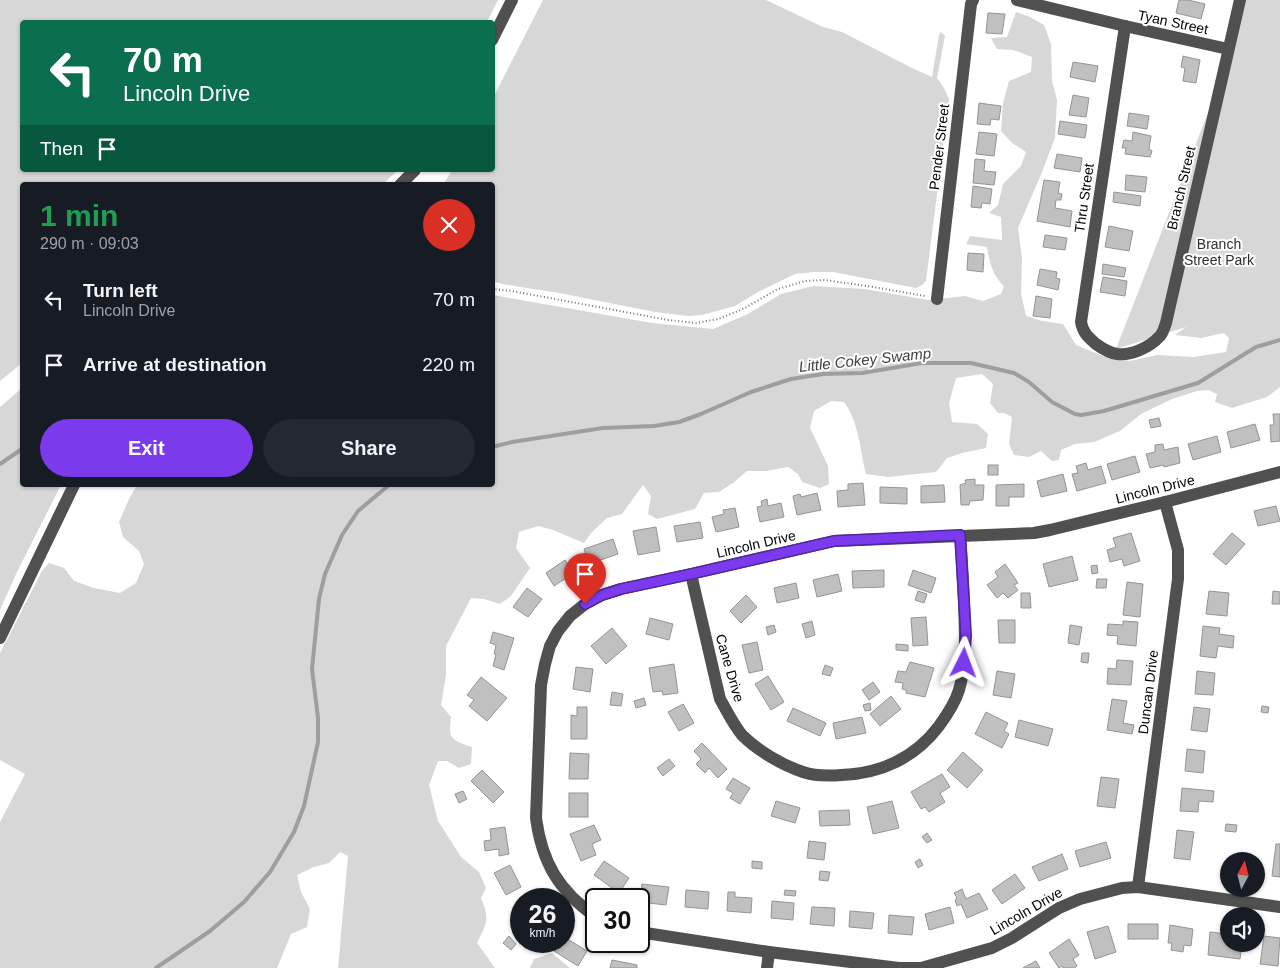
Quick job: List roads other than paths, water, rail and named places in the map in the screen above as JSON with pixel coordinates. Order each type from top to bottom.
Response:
[{"type":"street","points":[[495,34],[512,0]]},
{"type":"street","name":"Pender Street","points":[[937,298],[971,4],[974,0]]},
{"type":"street","name":"Branch Street","points":[[1118,354],[1135,352],[1149,345],[1161,336],[1166,323],[1240,0]]},
{"type":"street","name":"Tyan Street","points":[[1022,1],[1228,49]]},
{"type":"street","name":"Thru Street","points":[[1118,354],[1105,350],[1094,342],[1082,330],[1081,322],[1125,26]]},
{"type":"street","points":[[403,182],[413,172]]},
{"type":"street","name":"Lincoln Drive","points":[[585,909],[565,890],[554,874],[544,855],[536,818],[541,685],[545,664],[550,646],[558,631],[570,616],[585,604],[602,595],[621,589],[834,541],[1034,533],[1280,472]]},
{"type":"street","points":[[0,638],[73,487]]},
{"type":"street","name":"Duncan Drive","points":[[1138,887],[1178,579],[1178,550],[1165,502]]},
{"type":"street","name":"Cane Drive","points":[[691,574],[720,699],[742,734],[760,750],[782,764],[804,773],[828,776],[852,775],[874,771],[897,762],[917,749],[933,734],[949,714],[959,690],[964,663],[966,635],[960,535]]},
{"type":"street","name":"Lincoln Drive","points":[[650,934],[769,952],[899,968],[921,968],[992,948],[1012,938],[1059,908],[1080,899],[1122,888],[1138,887],[1280,907]]},
{"type":"street","points":[[768,968],[769,952]]},
{"type":"waterway","name":"Little Cokey Swamp","points":[[495,446],[603,428],[654,426],[679,422],[751,392],[791,379],[823,374],[862,373],[922,363],[971,363],[1014,373],[1029,382],[1052,402],[1075,414],[1081,415],[1104,411],[1198,383],[1256,347],[1280,340]]},
{"type":"waterway","points":[[0,464],[20,450]]},
{"type":"waterway","name":"Little Cokey Swamp","points":[[156,968],[210,931],[244,902],[270,872],[294,832],[304,806],[318,742],[318,718],[312,669],[319,599],[325,574],[342,535],[358,511],[387,487]]},
{"type":"park label","name":"Branch Street Park","points":[[1219,252]]}]
